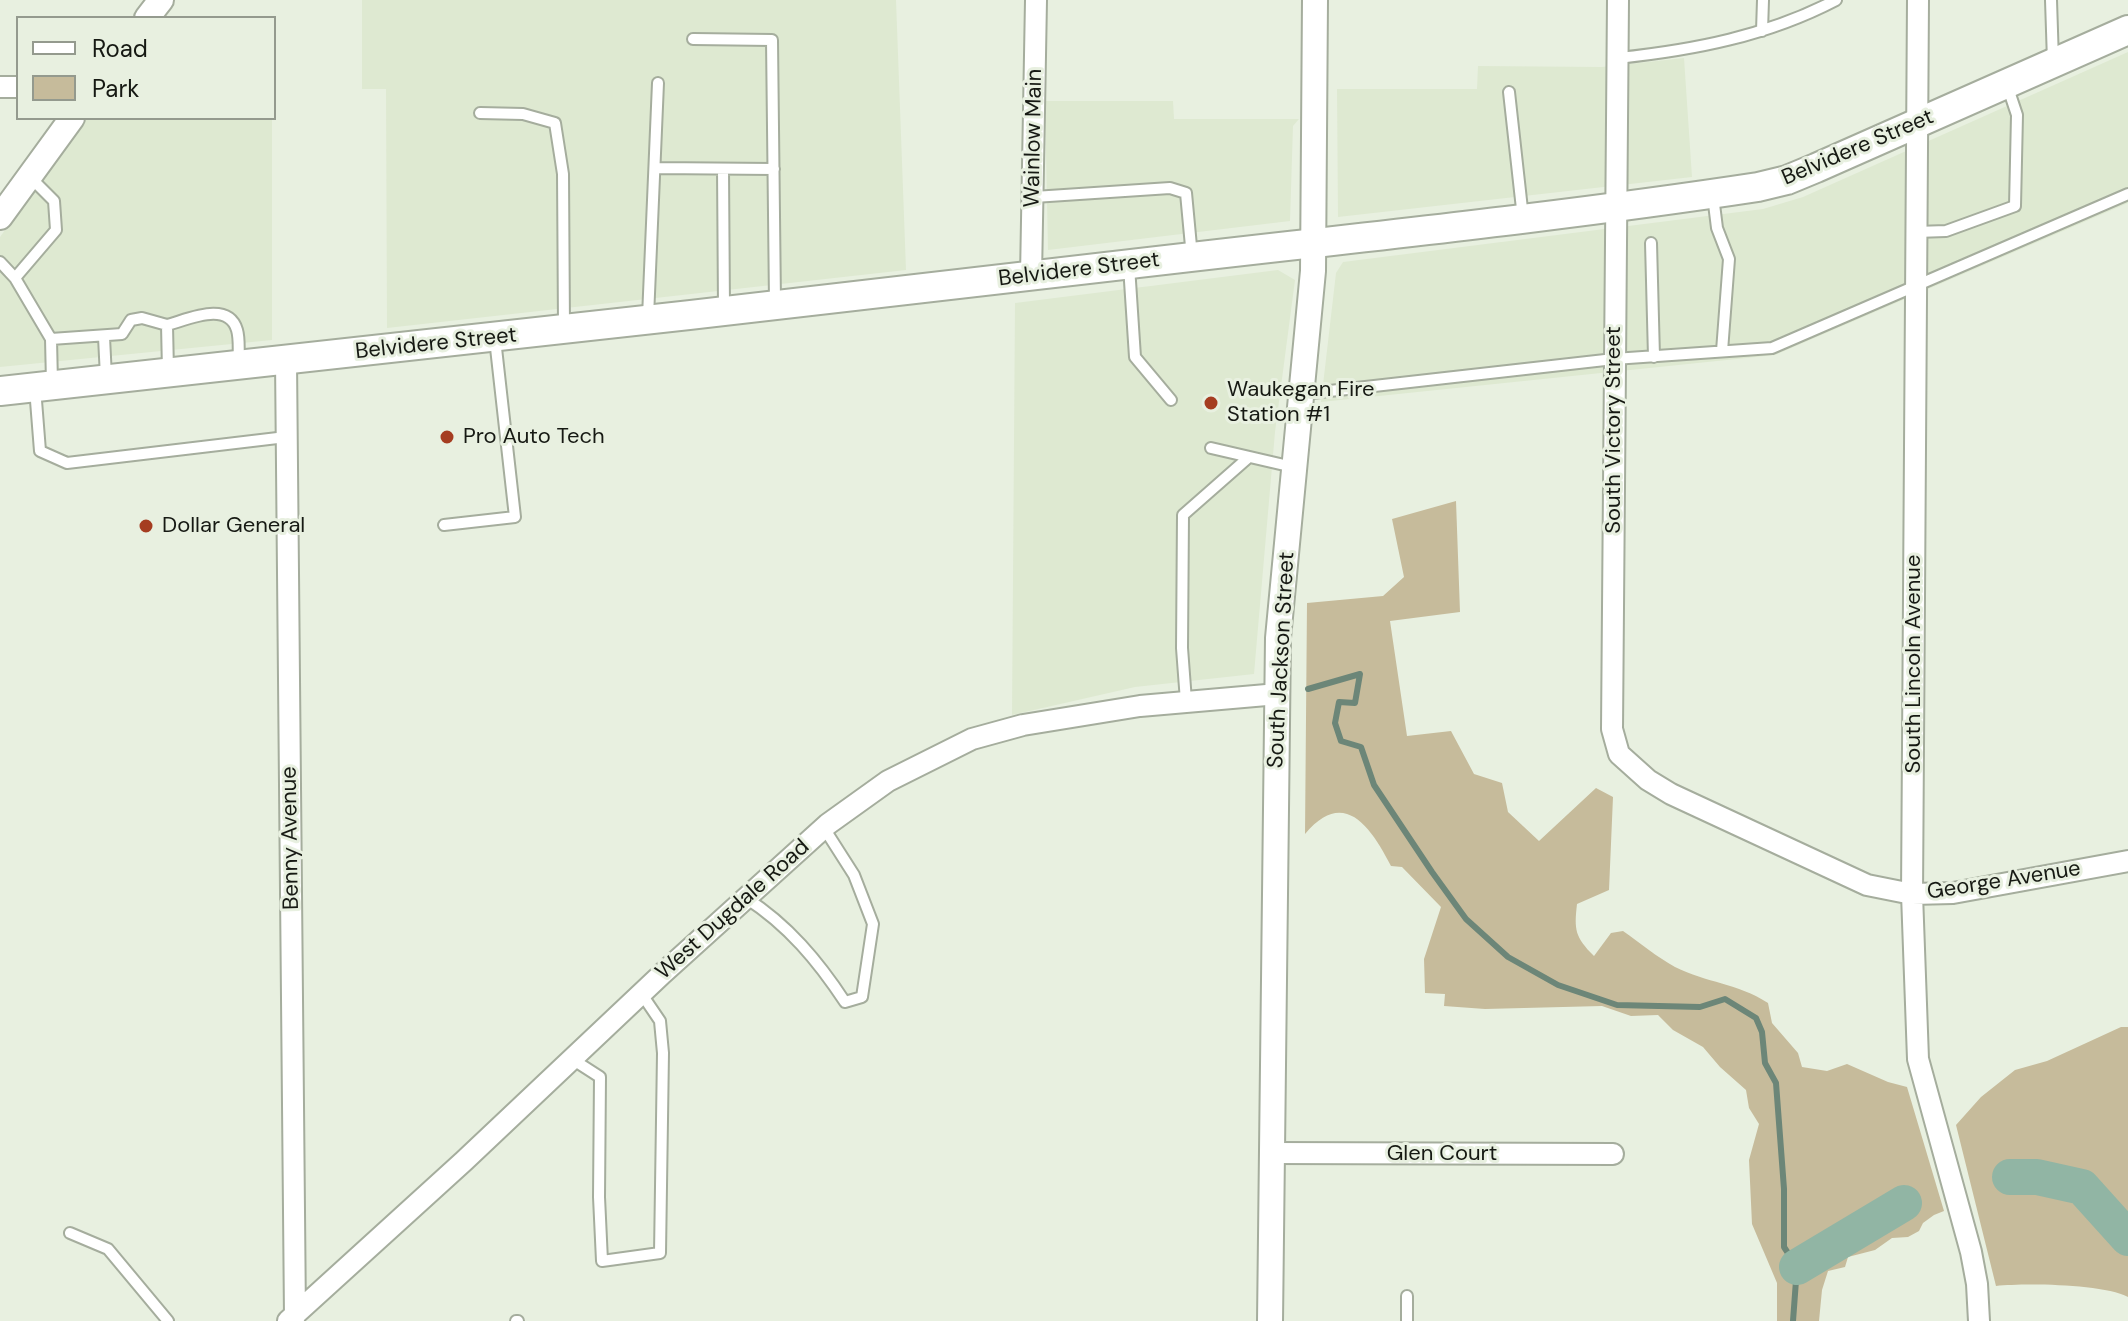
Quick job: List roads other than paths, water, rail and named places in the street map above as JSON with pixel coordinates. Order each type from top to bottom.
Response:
[{"type":"main road","name":"Belvidere Street","points":[[0,391],[1192,258],[1713,194],[1787,180],[2128,30]]},
{"type":"street","points":[[149,16],[161,0]]},
{"type":"street","name":"Wainlow Main","points":[[1031,276],[1036,0]]},
{"type":"street","name":"South Jackson Street","points":[[1270,1321],[1280,613],[1303,394],[1313,243],[1315,0]]},
{"type":"street","name":"South Victory Street","points":[[1618,0],[1614,742],[1619,754],[1648,780],[1706,810]]},
{"type":"street","name":"South Lincoln Avenue","points":[[1918,0],[1912,894],[1918,1059],[1971,1252],[1979,1321]]},
{"type":"street","points":[[0,217],[71,120]]},
{"type":"street","name":"Benny Avenue","points":[[286,360],[291,1318]]},
{"type":"street","name":"West Dugdale Road","points":[[291,1318],[746,898],[824,828],[888,781],[972,739],[1074,716],[1186,701],[1278,694]]},
{"type":"street","name":"George Avenue","points":[[1706,810],[1867,885],[1912,894],[1953,893],[2128,861]]},
{"type":"street","name":"Glen Court","points":[[1271,1153],[1613,1154]]},
{"type":"lane","points":[[1762,31],[1763,0]]},
{"type":"lane","points":[[1618,58],[1672,53],[1762,31],[1800,19],[1836,0]]},
{"type":"lane","points":[[2051,0],[2053,63]]},
{"type":"lane","points":[[693,39],[772,40],[775,304]]},
{"type":"lane","points":[[648,319],[658,83]]},
{"type":"lane","points":[[1916,232],[1946,231],[2015,206],[2017,115],[2007,84]]},
{"type":"lane","points":[[1509,92],[1523,219]]},
{"type":"lane","points":[[480,113],[523,114],[555,123],[563,174],[564,329]]},
{"type":"lane","points":[[655,168],[774,169]]},
{"type":"lane","points":[[723,169],[724,310]]},
{"type":"lane","points":[[15,278],[56,230],[54,201],[30,176]]},
{"type":"lane","points":[[1034,197],[1170,188],[1186,193],[1192,258]]},
{"type":"lane","points":[[1713,194],[1717,228],[1729,259],[1722,351]]},
{"type":"lane","points":[[1303,394],[1614,359],[1772,348],[2128,194]]},
{"type":"lane","points":[[1651,243],[1654,357]]},
{"type":"lane","points":[[0,262],[15,278],[51,339],[40,451],[67,463],[286,437]]},
{"type":"lane","points":[[1129,264],[1135,357],[1171,400]]},
{"type":"lane","points":[[51,339],[104,337],[122,334],[131,320],[142,318],[167,325],[213,312],[225,316],[237,330],[239,365]]},
{"type":"lane","points":[[167,325],[168,373]]},
{"type":"lane","points":[[104,337],[106,379]]},
{"type":"lane","points":[[444,525],[515,517],[495,338]]},
{"type":"lane","points":[[1211,448],[1295,467]]},
{"type":"lane","points":[[1186,701],[1182,648],[1183,515],[1249,457]]},
{"type":"lane","points":[[746,898],[772,915],[819,962],[845,1002],[862,997],[873,924],[854,875],[824,828]]},
{"type":"lane","points":[[572,1059],[600,1077],[602,1261],[660,1253],[663,1053],[660,1021],[641,993]]},
{"type":"lane","points":[[70,1233],[108,1249],[168,1321]]},
{"type":"lane","points":[[1407,1296],[1407,1321]]},
{"type":"waterway","points":[[1308,689],[1360,674],[1355,703],[1339,702],[1335,723],[1341,741],[1361,747],[1374,785],[1432,872],[1466,919],[1508,957],[1558,985],[1617,1005],[1700,1007],[1725,999],[1756,1018],[1762,1032],[1765,1063],[1776,1083],[1784,1189],[1784,1247],[1797,1267],[1793,1321]]},
{"type":"waterway","points":[[2010,1177],[2037,1177],[2082,1187],[2128,1238]]},
{"type":"waterway","points":[[1797,1267],[1904,1203]]},
{"type":"place","name":"Waukegan Fire Station #1","points":[[1211,403]]},
{"type":"place","name":"Pro Auto Tech","points":[[447,437]]},
{"type":"place","name":"Dollar General","points":[[146,526]]}]
